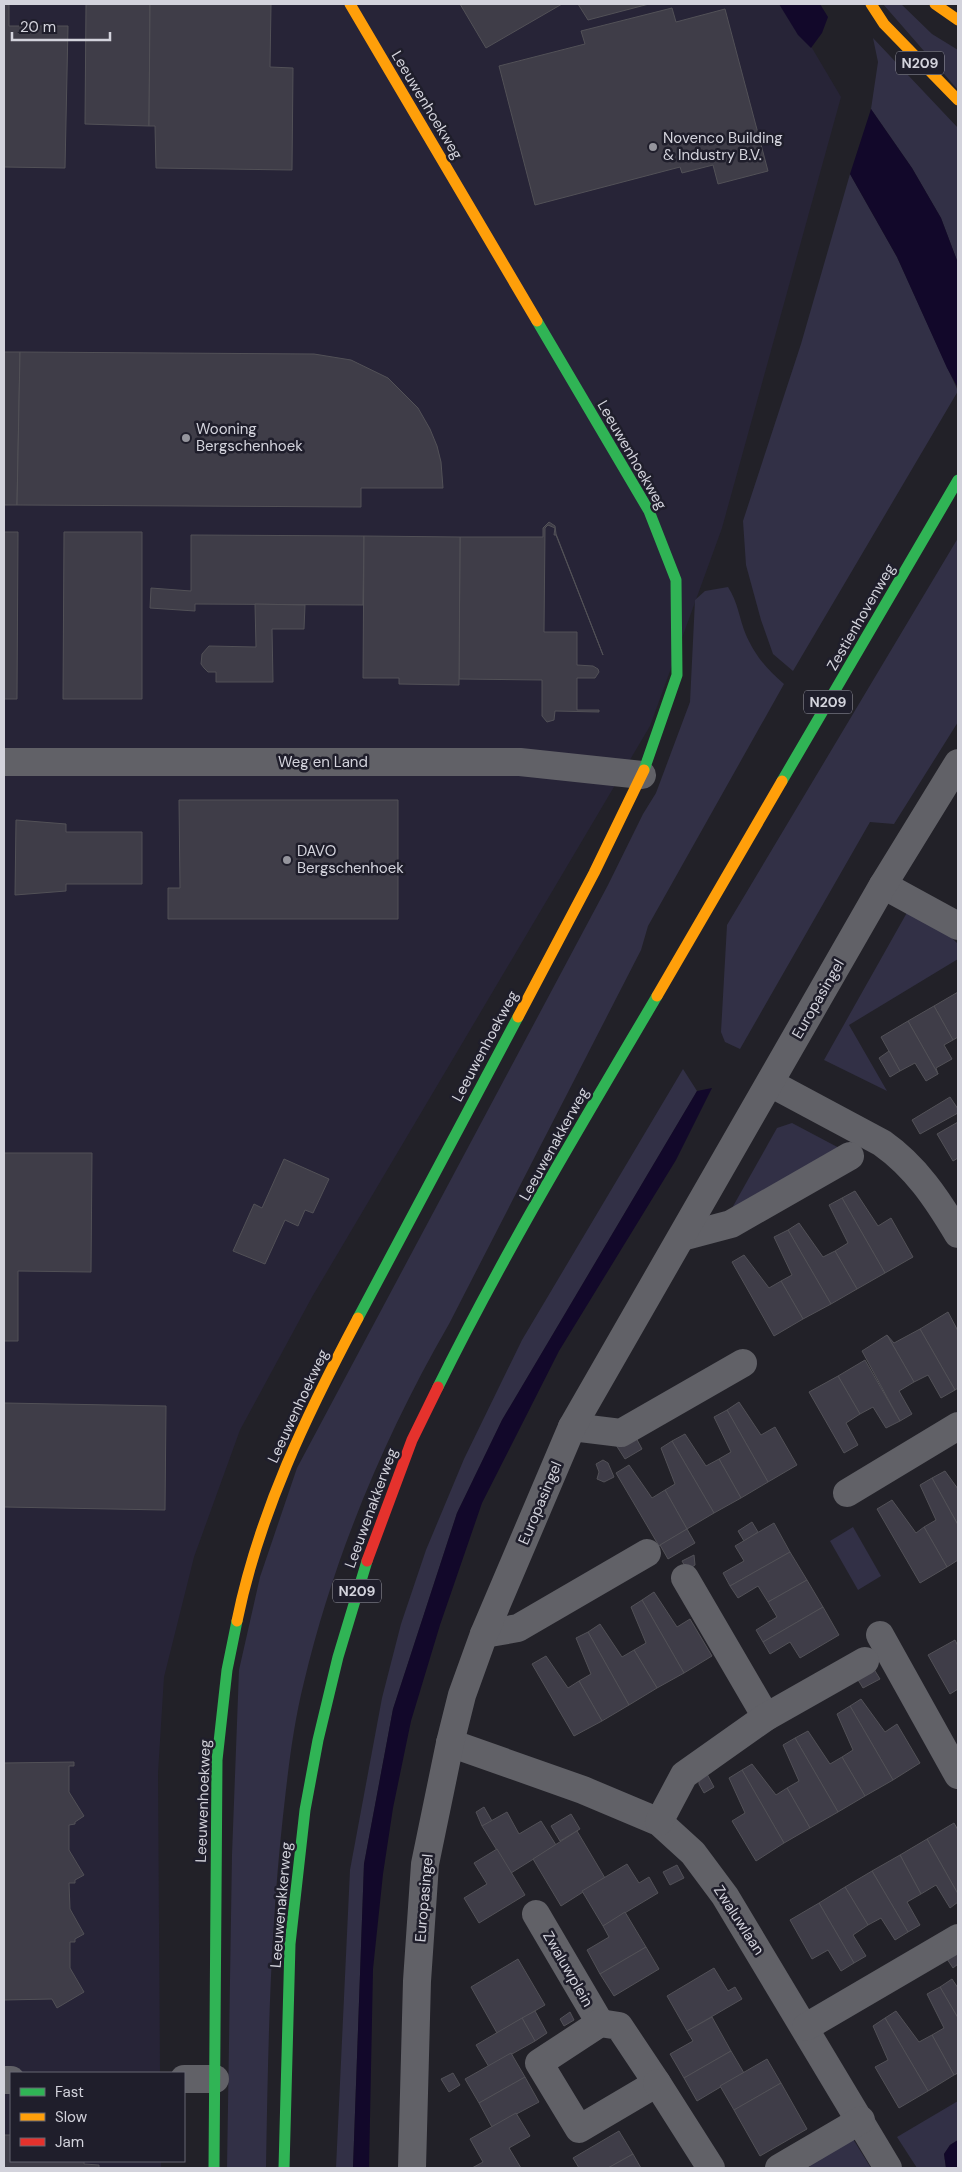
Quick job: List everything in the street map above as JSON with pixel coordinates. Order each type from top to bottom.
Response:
[{"type":"street","name":"Leeuwenhoekweg","points":[[214,2168],[217,1760],[227,1670],[246,1576],[276,1487],[333,1364],[590,881],[642,775],[677,675],[676,580],[649,511],[350,4]]},
{"type":"street","name":"N209","points":[[871,4],[884,24],[958,100]]},
{"type":"street","points":[[935,4],[958,20]]},
{"type":"street","name":"Zestienhovenweg","points":[[699,924],[958,480]]},
{"type":"street","name":"Weg en Land","points":[[4,762],[520,762],[642,775]]},
{"type":"street","name":"Europasingel","points":[[412,2168],[417,1981],[425,1864],[462,1695],[484,1634],[572,1427],[883,885],[958,763]]},
{"type":"street","points":[[883,885],[958,926]]},
{"type":"street","name":"Leeuwenakkerweg","points":[[284,2168],[290,1944],[305,1810],[318,1740],[335,1666],[364,1568],[412,1440],[461,1341],[572,1141],[699,924]]},
{"type":"street","points":[[770,1083],[882,1143],[896,1153],[930,1188],[958,1234]]},
{"type":"street","points":[[682,1237],[731,1224],[850,1156]]},
{"type":"street","points":[[572,1427],[622,1434],[743,1363]]},
{"type":"street","points":[[847,1493],[958,1426]]},
{"type":"street","points":[[484,1634],[518,1628],[647,1553]]},
{"type":"street","points":[[685,1578],[766,1717]]},
{"type":"street","points":[[880,1635],[958,1775]]},
{"type":"street","points":[[659,1822],[684,1775],[766,1717],[865,1661]]},
{"type":"street","name":"Zwaluwlaan","points":[[450,1744],[583,1790],[659,1822],[693,1853],[725,1896],[806,2027],[888,2168]]},
{"type":"street","name":"Zwaluwplein","points":[[536,1914],[600,2024]]},
{"type":"street","points":[[806,2027],[958,1938]]},
{"type":"street","name":"Zwaluwplein","points":[[657,2083],[580,2129],[539,2063],[600,2024],[619,2026],[657,2083],[711,2168]]},
{"type":"street","points":[[185,2079],[215,2079]]},
{"type":"street","points":[[780,2168],[861,2120]]},
{"type":"shaded area","points":[[4,4],[786,4],[841,97],[722,528],[650,726],[312,1297],[240,1430],[194,1557],[164,1677],[158,1773],[160,2072],[10,2072],[10,2162],[161,2162],[161,2168],[4,2168]]},
{"type":"shaded area","points":[[779,4],[820,4],[828,17],[822,33],[811,48],[798,35]]},
{"type":"shaded area","points":[[883,4],[901,4],[932,34],[958,50],[958,90]]},
{"type":"shaded area","points":[[873,38],[958,128],[958,263],[941,218],[912,168],[871,109],[878,62]]},
{"type":"shaded area","points":[[871,109],[912,168],[941,218],[958,263],[958,388],[947,368],[897,257],[850,174]]},
{"type":"shaded area","points":[[850,174],[897,257],[958,391],[793,671],[773,654],[761,620],[746,565],[743,521],[801,344]]},
{"type":"shaded area","points":[[958,538],[958,722],[894,824],[870,822],[740,1049],[725,1042],[721,1032],[727,925]]},
{"type":"shaded area","points":[[728,587],[734,598],[746,635],[754,650],[784,684],[648,926],[641,950],[404,1409],[383,1453],[346,1543],[316,1635],[297,1715],[289,1765],[272,1948],[266,2168],[227,2168],[232,1855],[239,1670],[260,1577],[297,1468],[608,885],[643,814],[656,793],[690,702],[695,600],[705,591]]},
{"type":"shaded area","points":[[909,909],[948,934],[958,944],[958,959],[849,1025],[887,1091],[824,1060]]},
{"type":"shaded area","points":[[683,1069],[697,1091],[502,1420],[457,1513],[393,1709],[364,1864],[353,2168],[336,2168],[350,1870],[382,1698],[401,1624],[426,1550],[464,1459],[522,1340]]},
{"type":"shaded area","points":[[712,1088],[676,1160],[559,1351],[482,1503],[440,1625],[411,1721],[393,1808],[383,1874],[373,1969],[369,2168],[353,2168],[364,1864],[393,1709],[457,1513],[502,1420],[697,1091]]},
{"type":"shaded area","points":[[792,1123],[843,1150],[727,1217],[777,1128]]},
{"type":"shaded area","points":[[853,1527],[881,1576],[858,1590],[830,1541]]},
{"type":"shaded area","points":[[958,2101],[958,2140],[950,2145],[944,2154],[946,2168],[917,2168],[897,2137]]},
{"type":"shaded area","points":[[853,2139],[871,2168],[811,2168],[808,2163]]},
{"type":"shaded area","points":[[958,2140],[958,2168],[946,2168],[944,2154],[950,2145]]},
{"type":"building","points":[[4,4],[9,4],[9,26],[68,26],[65,168],[4,167]]},
{"type":"building","points":[[86,4],[150,4],[149,126],[85,124]]},
{"type":"building","points":[[150,4],[271,4],[270,67],[293,68],[292,170],[156,168],[155,126],[149,126]]},
{"type":"building","points":[[460,4],[562,4],[486,48]]},
{"type":"building","points":[[578,4],[649,4],[588,20]]},
{"type":"building","points":[[672,8],[676,22],[725,9],[768,171],[718,184],[713,165],[682,173],[680,167],[535,205],[499,66],[585,44],[581,31]]},
{"type":"building","points":[[4,352],[20,352],[17,505],[4,505]]},
{"type":"building","points":[[20,352],[314,354],[351,360],[388,378],[418,408],[437,446],[441,462],[443,488],[361,488],[361,507],[17,505]]},
{"type":"building","points":[[549,522],[555,526],[556,534],[603,655],[556,535],[554,535],[555,528],[548,525],[545,528],[544,632],[577,632],[577,665],[593,666],[599,672],[595,678],[577,678],[577,710],[599,710],[599,712],[555,711],[554,720],[547,722],[542,716],[542,680],[459,679],[460,537],[543,537],[543,528]]},
{"type":"building","points":[[4,532],[18,532],[17,699],[4,699]]},
{"type":"building","points":[[64,532],[142,532],[142,699],[63,699]]},
{"type":"building","points":[[191,535],[364,536],[363,605],[195,604],[195,611],[150,608],[151,588],[191,591]]},
{"type":"building","points":[[364,536],[460,537],[459,685],[399,684],[399,678],[363,678]]},
{"type":"building","points":[[255,604],[305,605],[304,629],[272,629],[273,682],[216,682],[216,672],[208,672],[201,664],[202,654],[209,646],[256,647]]},
{"type":"building","points":[[179,800],[398,800],[398,919],[168,919],[168,888],[180,888]]},
{"type":"building","points":[[16,820],[66,824],[66,832],[142,832],[142,884],[66,884],[66,891],[15,895]]},
{"type":"building","points":[[958,992],[958,1037],[953,1040],[934,1006]]},
{"type":"building","points":[[934,1006],[953,1040],[944,1045],[952,1059],[936,1068],[938,1074],[908,1021]]},
{"type":"building","points":[[908,1021],[938,1074],[926,1081],[915,1063],[900,1071],[881,1037]]},
{"type":"building","points":[[889,1051],[900,1071],[890,1077],[879,1058]]},
{"type":"building","points":[[950,1097],[958,1109],[958,1113],[920,1134],[912,1120]]},
{"type":"building","points":[[958,1122],[958,1158],[953,1161],[937,1134]]},
{"type":"building","points":[[4,1153],[92,1153],[91,1272],[18,1271],[18,1341],[4,1341]]},
{"type":"building","points":[[284,1159],[329,1179],[313,1213],[305,1210],[298,1226],[285,1220],[265,1264],[233,1251],[254,1204],[262,1208]]},
{"type":"building","points":[[855,1191],[878,1226],[891,1218],[913,1257],[885,1273],[842,1198]]},
{"type":"building","points":[[842,1198],[885,1273],[857,1289],[835,1251],[848,1243],[829,1205]]},
{"type":"building","points":[[799,1223],[823,1257],[835,1251],[857,1289],[831,1304],[788,1230]]},
{"type":"building","points":[[788,1230],[831,1304],[803,1319],[781,1281],[792,1275],[774,1237]]},
{"type":"building","points":[[744,1255],[769,1288],[781,1281],[803,1319],[774,1336],[732,1262]]},
{"type":"building","points":[[948,1312],[958,1331],[958,1388],[955,1390],[920,1329]]},
{"type":"building","points":[[920,1329],[955,1390],[941,1398],[928,1375],[914,1382],[887,1335],[894,1343]]},
{"type":"building","points":[[887,1335],[914,1382],[899,1391],[912,1414],[900,1421],[862,1351]]},
{"type":"building","points":[[865,1360],[900,1421],[886,1428],[873,1407],[860,1414],[838,1376]]},
{"type":"building","points":[[838,1376],[860,1414],[846,1423],[858,1445],[844,1453],[809,1392]]},
{"type":"building","points":[[739,1402],[761,1435],[775,1427],[797,1465],[768,1482],[727,1410]]},
{"type":"building","points":[[4,1403],[166,1406],[165,1510],[4,1507]]},
{"type":"building","points":[[727,1410],[768,1482],[741,1498],[719,1459],[731,1452],[714,1417]]},
{"type":"building","points":[[634,1434],[642,1449],[625,1459],[616,1445]]},
{"type":"building","points":[[685,1434],[706,1466],[719,1459],[741,1498],[714,1513],[672,1441]]},
{"type":"building","points":[[672,1441],[714,1513],[687,1529],[665,1490],[675,1484],[661,1448]]},
{"type":"building","points":[[603,1460],[608,1463],[614,1477],[604,1482],[597,1479],[599,1472],[596,1464]]},
{"type":"building","points":[[629,1465],[652,1498],[665,1490],[687,1529],[659,1546],[616,1473]]},
{"type":"building","points":[[945,1471],[958,1489],[958,1525],[932,1478]]},
{"type":"building","points":[[932,1478],[958,1525],[958,1560],[947,1567],[924,1527],[936,1520],[920,1485]]},
{"type":"building","points":[[892,1500],[916,1533],[924,1527],[947,1567],[920,1583],[877,1509]]},
{"type":"building","points":[[752,1522],[758,1532],[744,1541],[738,1531]]},
{"type":"building","points":[[774,1523],[790,1552],[730,1586],[723,1573],[744,1561],[735,1546]]},
{"type":"building","points":[[687,1529],[695,1543],[668,1559],[660,1545]]},
{"type":"building","points":[[790,1552],[807,1580],[768,1602],[758,1586],[738,1598],[730,1586]]},
{"type":"building","points":[[694,1555],[695,1565],[687,1570],[682,1561]]},
{"type":"building","points":[[807,1580],[823,1607],[763,1642],[756,1630],[777,1617],[768,1602]]},
{"type":"building","points":[[654,1592],[677,1627],[690,1619],[712,1656],[684,1673],[642,1600]]},
{"type":"building","points":[[642,1600],[684,1673],[657,1688],[634,1650],[646,1643],[631,1607]]},
{"type":"building","points":[[823,1607],[839,1635],[800,1658],[790,1642],[770,1654],[763,1642]]},
{"type":"building","points":[[600,1624],[622,1657],[634,1650],[657,1688],[629,1705],[588,1632]]},
{"type":"building","points":[[588,1632],[629,1705],[602,1721],[579,1681],[591,1674],[576,1638]]},
{"type":"building","points":[[955,1640],[958,1646],[958,1689],[950,1694],[928,1655]]},
{"type":"building","points":[[546,1656],[568,1688],[579,1681],[602,1721],[574,1736],[532,1664]]},
{"type":"building","points":[[872,1666],[880,1679],[863,1688],[855,1675]]},
{"type":"building","points":[[861,1699],[885,1732],[897,1724],[920,1763],[893,1780],[850,1706]]},
{"type":"building","points":[[850,1706],[893,1780],[865,1796],[842,1757],[853,1750],[837,1714]]},
{"type":"building","points":[[808,1731],[830,1764],[842,1757],[865,1796],[838,1812],[795,1738]]},
{"type":"building","points":[[795,1738],[838,1812],[810,1828],[787,1788],[799,1781],[783,1745]]},
{"type":"building","points":[[74,1762],[74,1766],[69,1766],[69,1792],[84,1816],[75,1824],[69,1825],[69,1850],[84,1875],[75,1880],[75,1883],[69,1883],[70,1909],[84,1934],[75,1939],[75,1942],[70,1942],[70,1968],[84,1992],[57,2008],[52,1999],[4,2000],[4,1763]]},
{"type":"building","points":[[752,1764],[776,1795],[787,1788],[810,1828],[784,1843],[742,1770]]},
{"type":"building","points":[[742,1770],[784,1843],[756,1861],[732,1821],[745,1813],[729,1778]]},
{"type":"building","points":[[707,1774],[714,1787],[704,1793],[699,1784],[699,1778]]},
{"type":"building","points":[[484,1807],[492,1821],[482,1826],[476,1812]]},
{"type":"building","points":[[507,1812],[519,1834],[541,1821],[556,1845],[511,1873],[482,1826]]},
{"type":"building","points":[[571,1814],[580,1829],[560,1841],[551,1826]]},
{"type":"building","points":[[954,1823],[958,1830],[958,1894],[927,1839]]},
{"type":"building","points":[[577,1831],[605,1878],[561,1906],[533,1859]]},
{"type":"building","points":[[927,1839],[958,1894],[958,1902],[950,1908],[936,1885],[921,1894],[900,1855]]},
{"type":"building","points":[[497,1849],[525,1895],[479,1923],[464,1898],[487,1884],[474,1863]]},
{"type":"building","points":[[900,1855],[921,1894],[907,1902],[920,1925],[908,1932],[872,1871]]},
{"type":"building","points":[[627,1864],[639,1883],[649,1877],[658,1893],[603,1926],[582,1891]]},
{"type":"building","points":[[677,1865],[684,1878],[670,1885],[663,1872]]},
{"type":"building","points":[[872,1871],[908,1932],[895,1940],[881,1918],[868,1925],[845,1887]]},
{"type":"building","points":[[845,1887],[868,1925],[853,1935],[866,1956],[854,1963],[819,1903]]},
{"type":"building","points":[[819,1903],[854,1963],[841,1971],[828,1950],[812,1959],[790,1920]]},
{"type":"building","points":[[625,1912],[646,1947],[600,1974],[587,1950],[609,1937],[603,1926]]},
{"type":"building","points":[[646,1947],[659,1969],[614,1996],[600,1974]]},
{"type":"building","points":[[958,1951],[958,1964],[953,1968],[947,1959]]},
{"type":"building","points":[[518,1959],[545,2005],[497,2033],[471,1987]]},
{"type":"building","points":[[714,1968],[728,1991],[735,1987],[742,1999],[687,2031],[667,1996]]},
{"type":"building","points":[[952,1979],[958,1988],[958,2018],[940,1987]]},
{"type":"building","points":[[940,1987],[958,2018],[958,2073],[954,2075],[932,2035],[944,2028],[927,1994]]},
{"type":"building","points":[[535,2011],[547,2033],[535,2041],[522,2018]]},
{"type":"building","points":[[896,2011],[919,2042],[932,2035],[954,2075],[928,2091],[885,2018]]},
{"type":"building","points":[[570,2012],[574,2020],[564,2026],[560,2019]]},
{"type":"building","points":[[712,2017],[731,2051],[684,2078],[670,2054],[693,2041],[687,2031]]},
{"type":"building","points":[[522,2018],[535,2041],[489,2067],[476,2045]]},
{"type":"building","points":[[885,2018],[928,2091],[899,2108],[875,2067],[888,2060],[873,2026]]},
{"type":"building","points":[[731,2051],[744,2073],[697,2101],[684,2078]]},
{"type":"building","points":[[511,2053],[525,2077],[479,2103],[465,2079]]},
{"type":"building","points":[[767,2059],[781,2083],[734,2110],[720,2086]]},
{"type":"building","points":[[453,2073],[460,2085],[449,2092],[441,2079]]},
{"type":"building","points":[[525,2077],[539,2102],[492,2127],[479,2103]]},
{"type":"building","points":[[781,2083],[807,2129],[760,2156],[734,2110]]},
{"type":"building","points":[[516,2113],[530,2136],[509,2148],[521,2168],[472,2168],[483,2162],[470,2139]]},
{"type":"building","points":[[619,2131],[633,2154],[608,2168],[579,2168],[573,2158]]},
{"type":"building","points":[[4,2135],[10,2135],[10,2162],[84,2162],[84,2164],[99,2165],[99,2168],[4,2168]]},
{"type":"building","points":[[633,2154],[641,2168],[608,2168]]},
{"type":"traffic: fast","points":[[537,321],[649,511],[676,580],[677,675],[644,770]]},
{"type":"traffic: fast","points":[[782,781],[958,480]]},
{"type":"traffic: fast","points":[[438,1387],[516,1238],[657,996]]},
{"type":"traffic: fast","points":[[358,1318],[518,1017]]},
{"type":"traffic: fast","points":[[284,2168],[290,1944],[305,1810],[318,1740],[338,1657],[367,1561]]},
{"type":"traffic: fast","points":[[214,2168],[217,1760],[227,1670],[237,1621]]},
{"type":"traffic: slow","points":[[350,4],[537,321]]},
{"type":"traffic: slow","points":[[871,4],[884,24],[958,100]]},
{"type":"traffic: slow","points":[[935,4],[958,20]]},
{"type":"traffic: slow","points":[[518,1017],[594,873],[644,770]]},
{"type":"traffic: slow","points":[[657,996],[782,781]]},
{"type":"traffic: slow","points":[[237,1621],[246,1581],[258,1542],[287,1465],[303,1428],[358,1318]]},
{"type":"traffic: jam","points":[[367,1561],[412,1440],[438,1387]]},
{"type":"place","name":"Novenco Building & Industry B.V.","points":[[653,147]]},
{"type":"place","name":"Wooning Bergschenhoek","points":[[186,438]]},
{"type":"place","name":"DAVO Bergschenhoek","points":[[287,860]]}]
